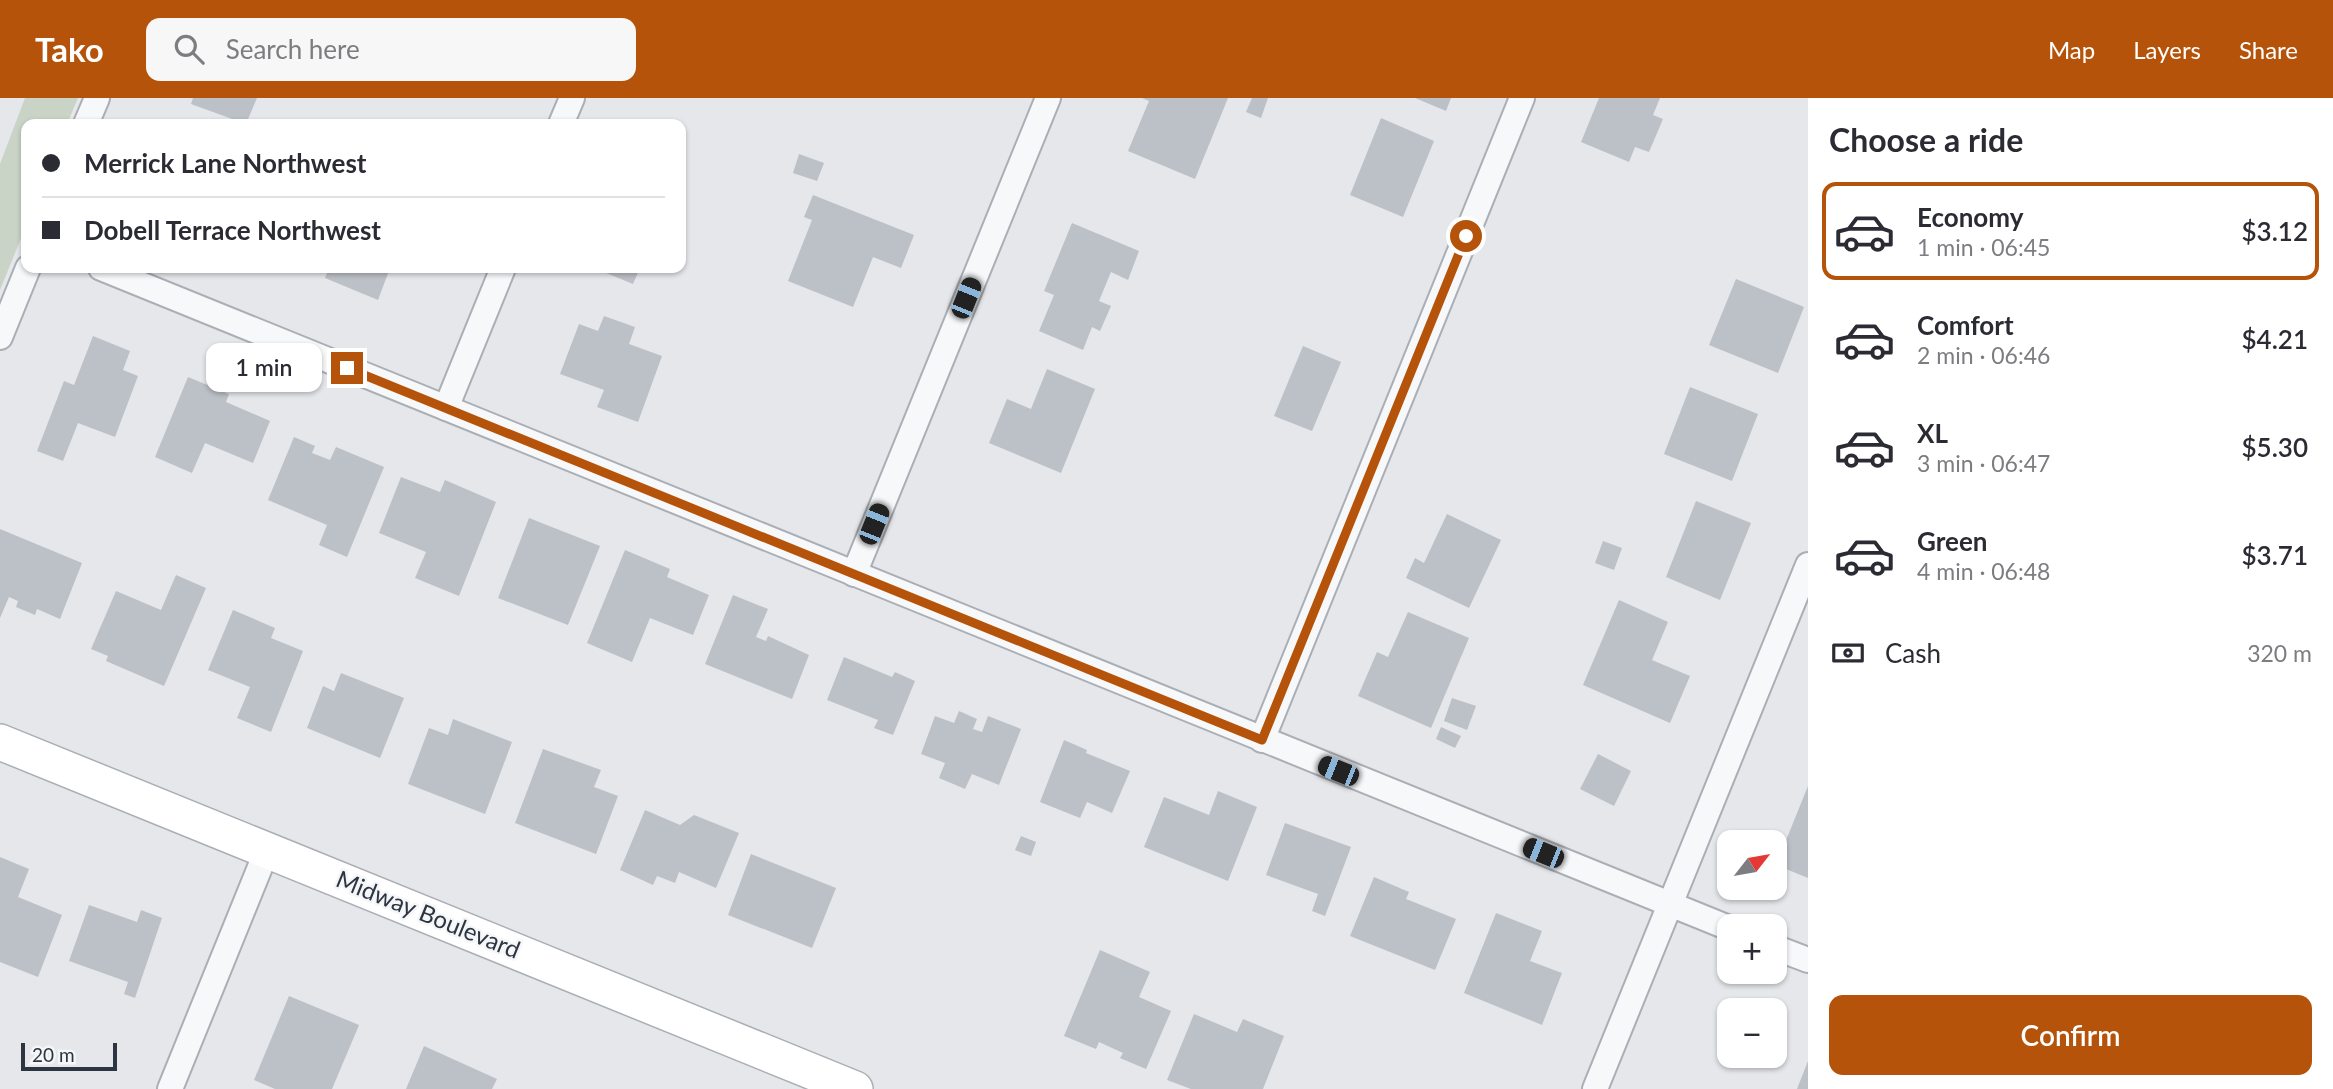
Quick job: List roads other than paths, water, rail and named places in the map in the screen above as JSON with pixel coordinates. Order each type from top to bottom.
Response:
[{"type":"street","points":[[88,119],[97,98]]},
{"type":"street","points":[[564,119],[572,98]]},
{"type":"street","points":[[854,574],[1048,98]]},
{"type":"street","points":[[1262,740],[1522,98]]},
{"type":"street","points":[[0,337],[26,273]]},
{"type":"street","points":[[113,273],[1717,923]]},
{"type":"street","points":[[446,408],[501,273]]},
{"type":"street","points":[[1595,1089],[1808,565]]},
{"type":"street","name":"Midway Boulevard","points":[[0,742],[855,1089]]},
{"type":"street","points":[[170,1089],[267,850]]},
{"type":"street","points":[[1787,952],[1808,960]]}]
